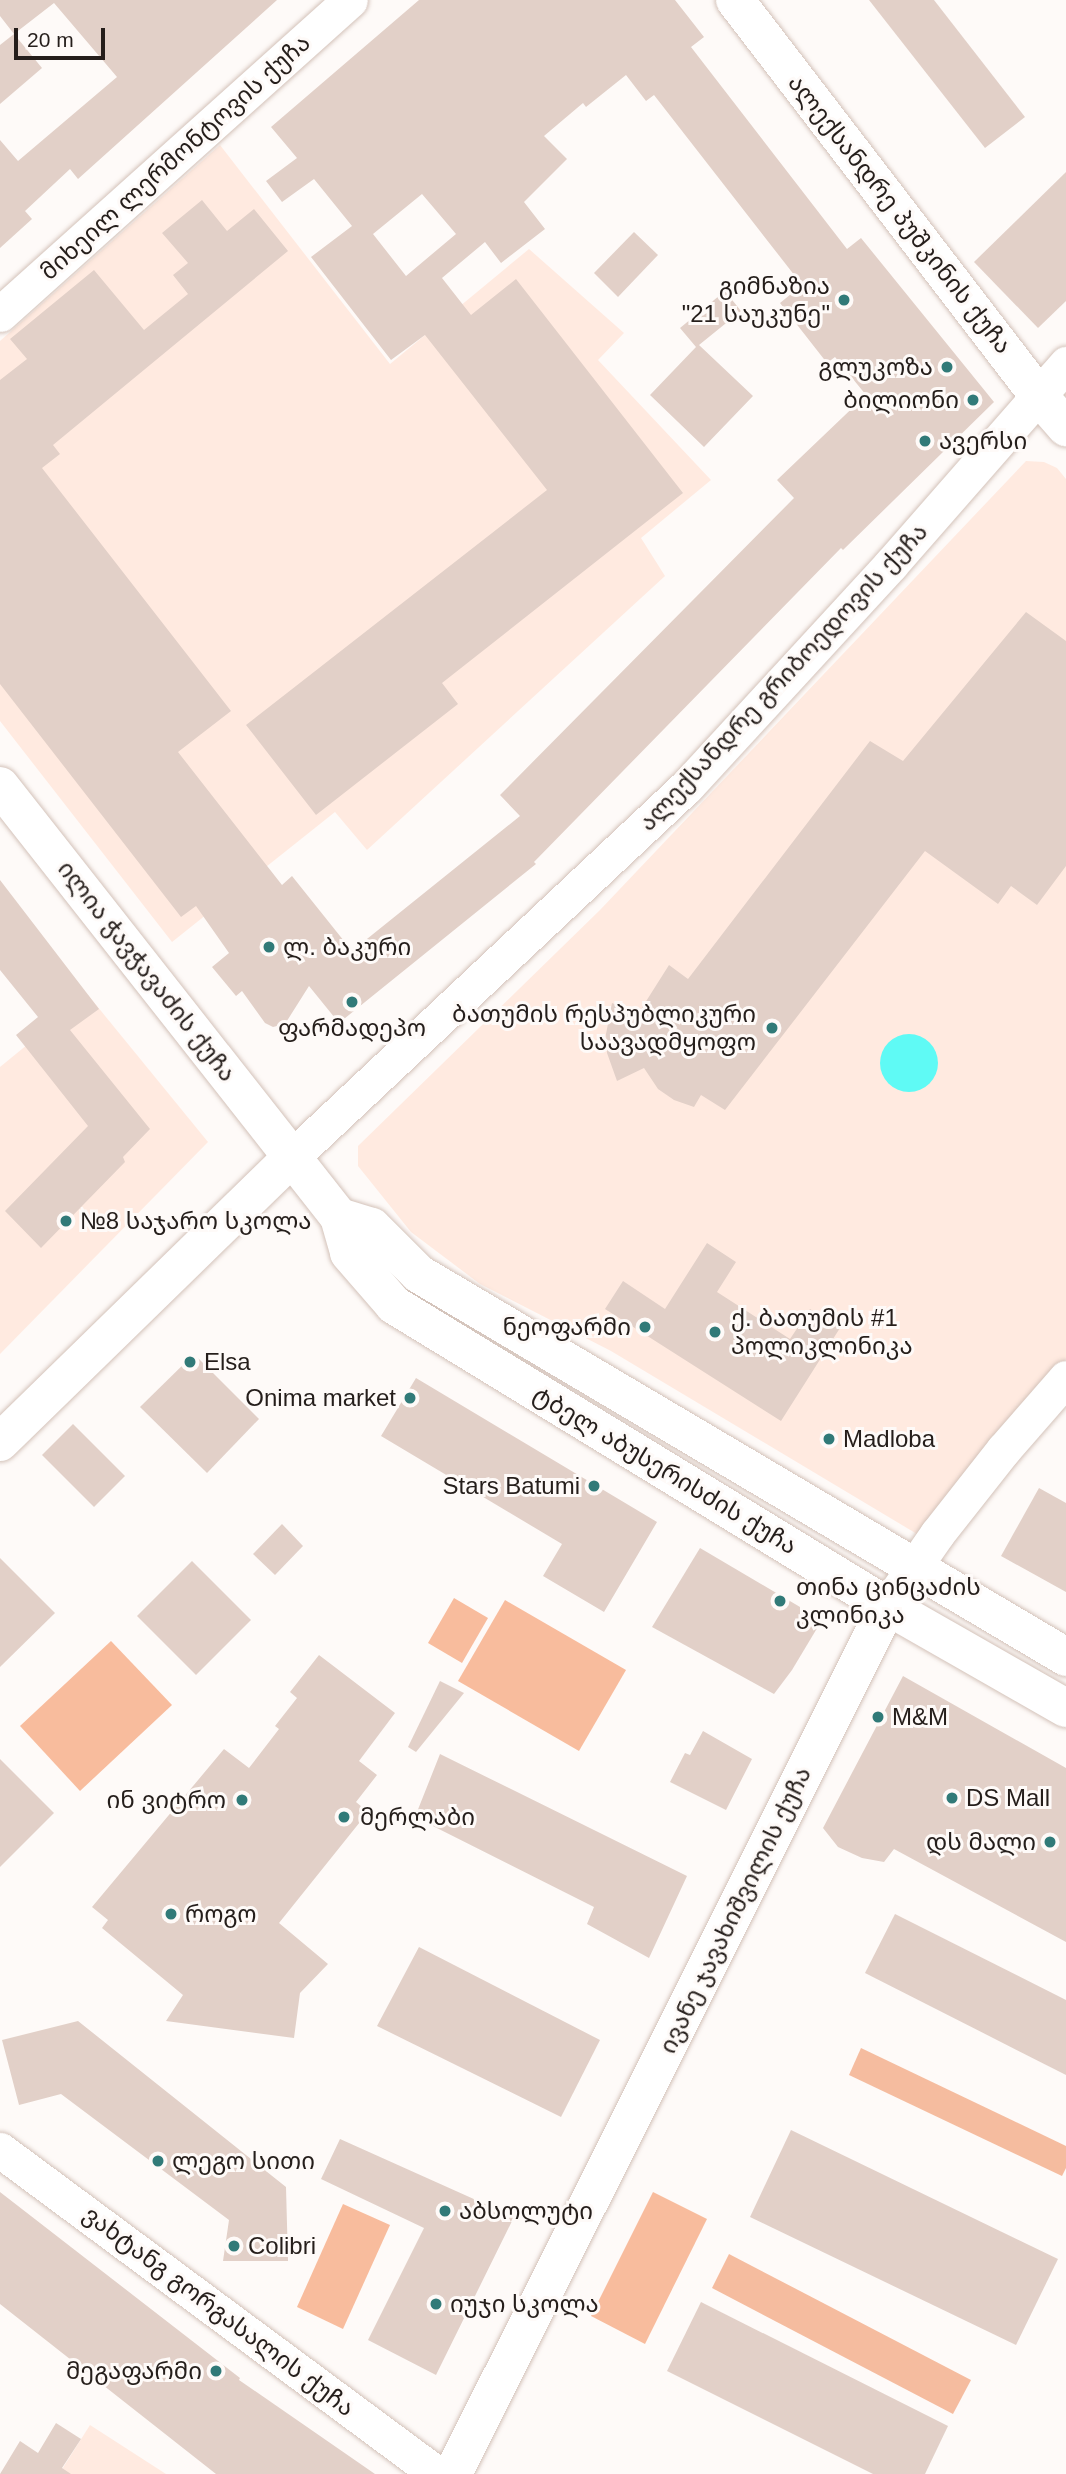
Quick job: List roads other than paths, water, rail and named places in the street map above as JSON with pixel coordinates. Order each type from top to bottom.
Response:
[{"type":"main road","name":"ალექსანდრე პუშკინის ქუჩა","points":[[735,0],[1066,428]]},
{"type":"main road","name":"ილია ჭავჭავაძის ქუჩა","points":[[0,786],[292,1157]]},
{"type":"main road","name":"ტბელ აბუსერისძის ქუჩა","points":[[292,1157],[339,1217],[349,1253],[394,1305],[887,1606],[1066,1708]]},
{"type":"main road","name":"ალექსანდრე გრიბოედოვის ქუჩა","points":[[0,1441],[292,1157]]},
{"type":"main road","name":"ტბელ აბუსერისძის ქუჩა","points":[[339,1217],[372,1227],[419,1274],[1066,1657]]},
{"type":"main road","name":"ივანე ჯავახიშვილის ქუჩა","points":[[453,2474],[887,1606]]},
{"type":"street","name":"მიხეილ ლერმონტოვის ქუჩა","points":[[0,314],[350,0]]},
{"type":"street","name":"ალექსანდრე გრიბოედოვის ქუჩა","points":[[292,1157],[687,786],[891,564],[1066,364]]},
{"type":"street","name":"ივანე ჯავახიშვილის ქუჩა","points":[[887,1606],[1004,1450],[1066,1378]]},
{"type":"street","name":"ვახტანგ გორგასალის ქუჩა","points":[[0,2150],[437,2474]]},
{"type":"water","points":[[903,1034],[915,1034],[930,1042],[938,1057],[938,1069],[930,1084],[915,1092],[903,1092],[888,1084],[880,1069],[880,1057],[888,1042]]},
{"type":"place","name":"გიმნაზია \"21 საუკუნე\"","points":[[844,300]]},
{"type":"place","name":"გლუკოზა","points":[[947,367]]},
{"type":"place","name":"ბილიონი","points":[[973,400]]},
{"type":"place","name":"ავერსი","points":[[925,441]]},
{"type":"place","name":"ლ. ბაკური","points":[[269,947]]},
{"type":"place","name":"ფარმადეპო","points":[[352,1002]]},
{"type":"place","name":"ბათუმის რესპუბლიკური საავადმყოფო","points":[[772,1028]]},
{"type":"place","name":"№8 საჯარო სკოლა","points":[[66,1221]]},
{"type":"place","name":"ნეოფარმი","points":[[645,1327]]},
{"type":"place","name":"ქ. ბათუმის #1 პოლიკლინიკა","points":[[715,1332]]},
{"type":"place","name":"Elsa","points":[[190,1362]]},
{"type":"place","name":"Onima market","points":[[410,1398]]},
{"type":"place","name":"Madloba","points":[[829,1439]]},
{"type":"place","name":"Stars Batumi","points":[[594,1486]]},
{"type":"place","name":"თინა ცინცაძის კლინიკა","points":[[780,1601]]},
{"type":"place","name":"M&M","points":[[878,1717]]},
{"type":"place","name":"DS Mall","points":[[952,1798]]},
{"type":"place","name":"ინ ვიტრო","points":[[242,1800]]},
{"type":"place","name":"მერლაბი","points":[[344,1817]]},
{"type":"place","name":"დს მალი","points":[[1050,1842]]},
{"type":"place","name":"როგო","points":[[171,1914]]},
{"type":"place","name":"ლეგო სითი","points":[[158,2161]]},
{"type":"place","name":"აბსოლუტი","points":[[445,2211]]},
{"type":"place","name":"Colibri","points":[[234,2246]]},
{"type":"place","name":"იუჯი სკოლა","points":[[436,2304]]},
{"type":"place","name":"მეგაფარმი","points":[[216,2371]]}]
